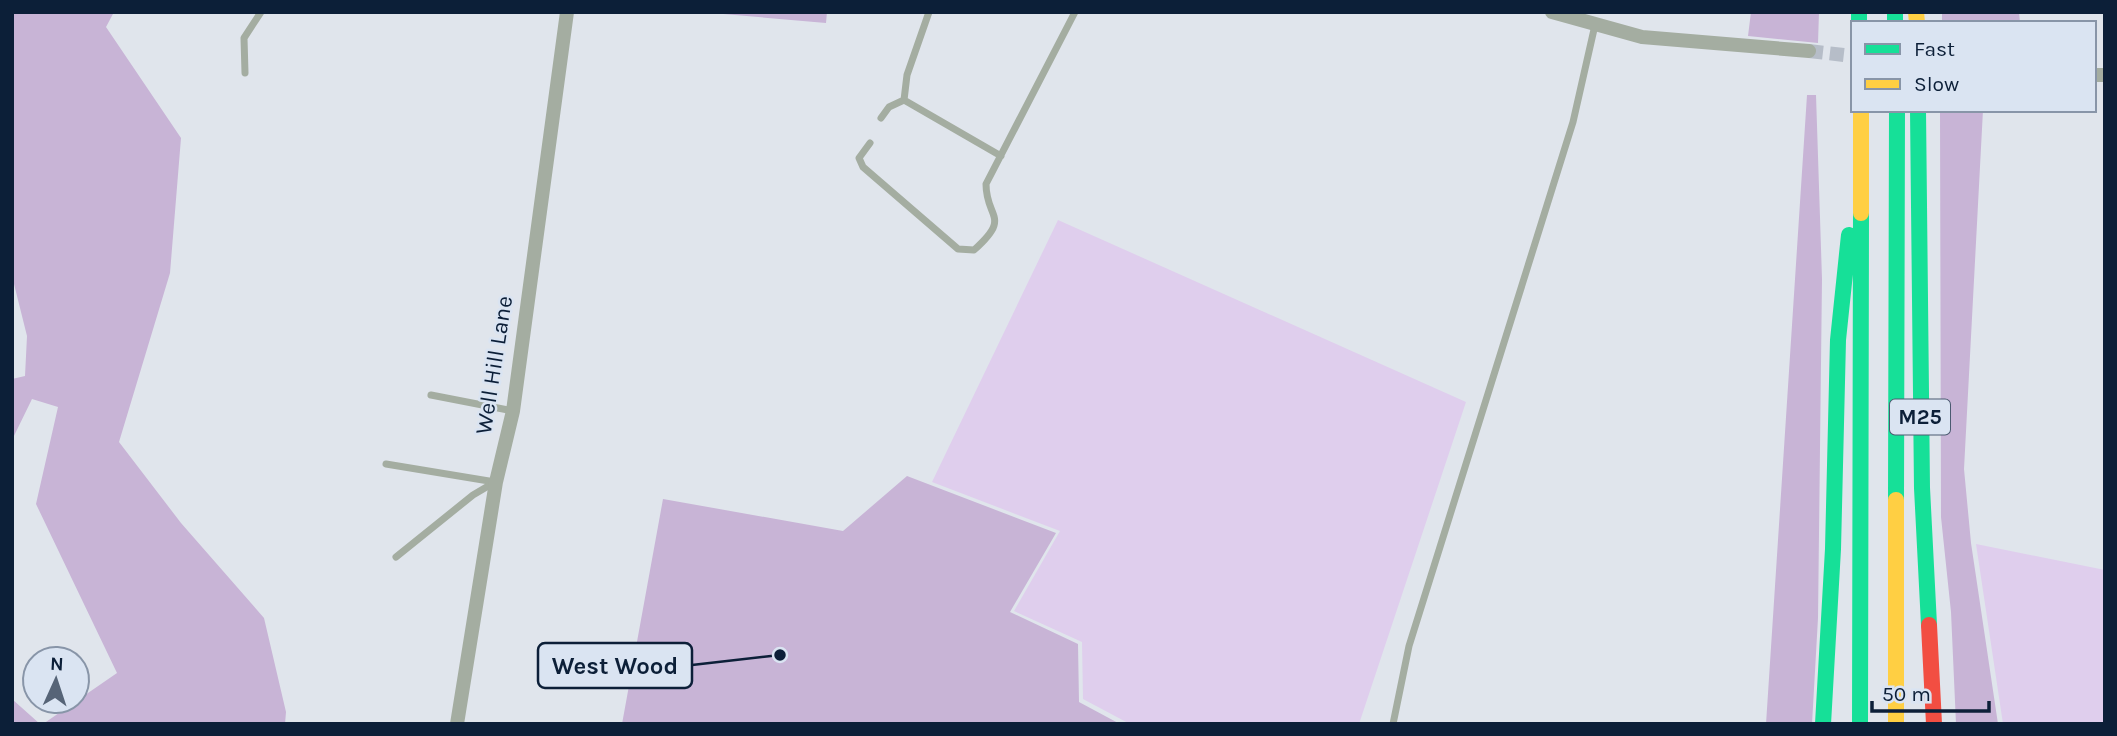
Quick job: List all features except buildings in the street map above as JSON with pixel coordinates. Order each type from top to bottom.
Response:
[{"type":"highway","name":"M25","points":[[1860,724],[1861,112]]},
{"type":"highway","name":"M25","points":[[1896,724],[1897,112]]},
{"type":"highway","name":"M25","points":[[1918,112],[1922,476],[1934,724]]},
{"type":"highway","name":"M25","points":[[1823,724],[1833,550],[1838,340],[1861,156]]},
{"type":"street","name":"Well Hill Lane","points":[[457,724],[496,482],[513,411],[567,12]]},
{"type":"street","points":[[1552,12],[1572,15],[1642,37],[1809,51]]},
{"type":"lane","points":[[245,74],[244,38],[261,12]]},
{"type":"lane","points":[[904,100],[907,75],[929,12]]},
{"type":"lane","points":[[870,143],[859,163],[958,249],[965,252],[974,250],[986,239],[996,222],[995,210],[986,197],[986,184],[1075,12]]},
{"type":"lane","points":[[1392,724],[1409,646],[1573,122],[1596,24]]},
{"type":"lane","points":[[881,118],[889,107],[904,100]]},
{"type":"lane","points":[[904,100],[1001,156]]},
{"type":"lane","points":[[430,395],[513,411]]},
{"type":"lane","points":[[386,464],[496,482]]},
{"type":"lane","points":[[396,556],[473,495],[496,482]]},
{"type":"shaded area","points":[[12,12],[114,12],[106,27],[181,138],[170,273],[119,442],[181,523],[264,618],[286,712],[285,724],[43,724],[56,715],[91,715],[91,691],[117,673],[36,504],[58,407],[32,399],[12,440],[12,379],[25,376],[27,336],[12,276]]},
{"type":"shaded area","points":[[700,12],[827,12],[826,23]]},
{"type":"shaded area","points":[[1751,12],[1819,12],[1818,43],[1748,36]]},
{"type":"shaded area","points":[[1942,12],[2019,12],[2020,21],[1942,21]]},
{"type":"shaded area","points":[[1807,95],[1816,95],[1822,279],[1818,618],[1812,724],[1766,724]]},
{"type":"shaded area","points":[[1940,112],[1983,112],[1964,469],[1971,543],[1998,724],[1956,724],[1951,612],[1941,517]]},
{"type":"shaded area","points":[[1058,220],[1466,402],[1359,724],[1130,724],[1083,699],[1082,642],[1014,611],[1060,531],[932,482]]},
{"type":"shaded area","points":[[907,476],[1056,533],[1010,612],[1078,644],[1079,702],[1120,724],[622,724],[663,499],[843,531]]},
{"type":"shaded area","points":[[1976,544],[2105,570],[2105,724],[2003,724]]},
{"type":"shaded area","points":[[12,699],[21,707],[21,715],[30,715],[40,724],[12,724]]},
{"type":"tunnel","points":[[1809,51],[1851,56]]},
{"type":"traffic: fast","points":[[1859,12],[1859,21]]},
{"type":"traffic: fast","points":[[1895,12],[1895,21]]},
{"type":"traffic: fast","points":[[1896,500],[1897,112]]},
{"type":"traffic: fast","points":[[1918,112],[1922,488],[1929,625]]},
{"type":"traffic: fast","points":[[1860,724],[1861,213]]},
{"type":"traffic: fast","points":[[1823,724],[1833,549],[1838,340],[1849,235]]},
{"type":"traffic: slow","points":[[1916,12],[1917,21]]},
{"type":"traffic: slow","points":[[1861,112],[1861,213]]},
{"type":"traffic: slow","points":[[1896,500],[1896,724]]},
{"type":"traffic: jam","points":[[1929,625],[1934,724]]},
{"type":"place","name":"West Wood","points":[[780,655]]}]
